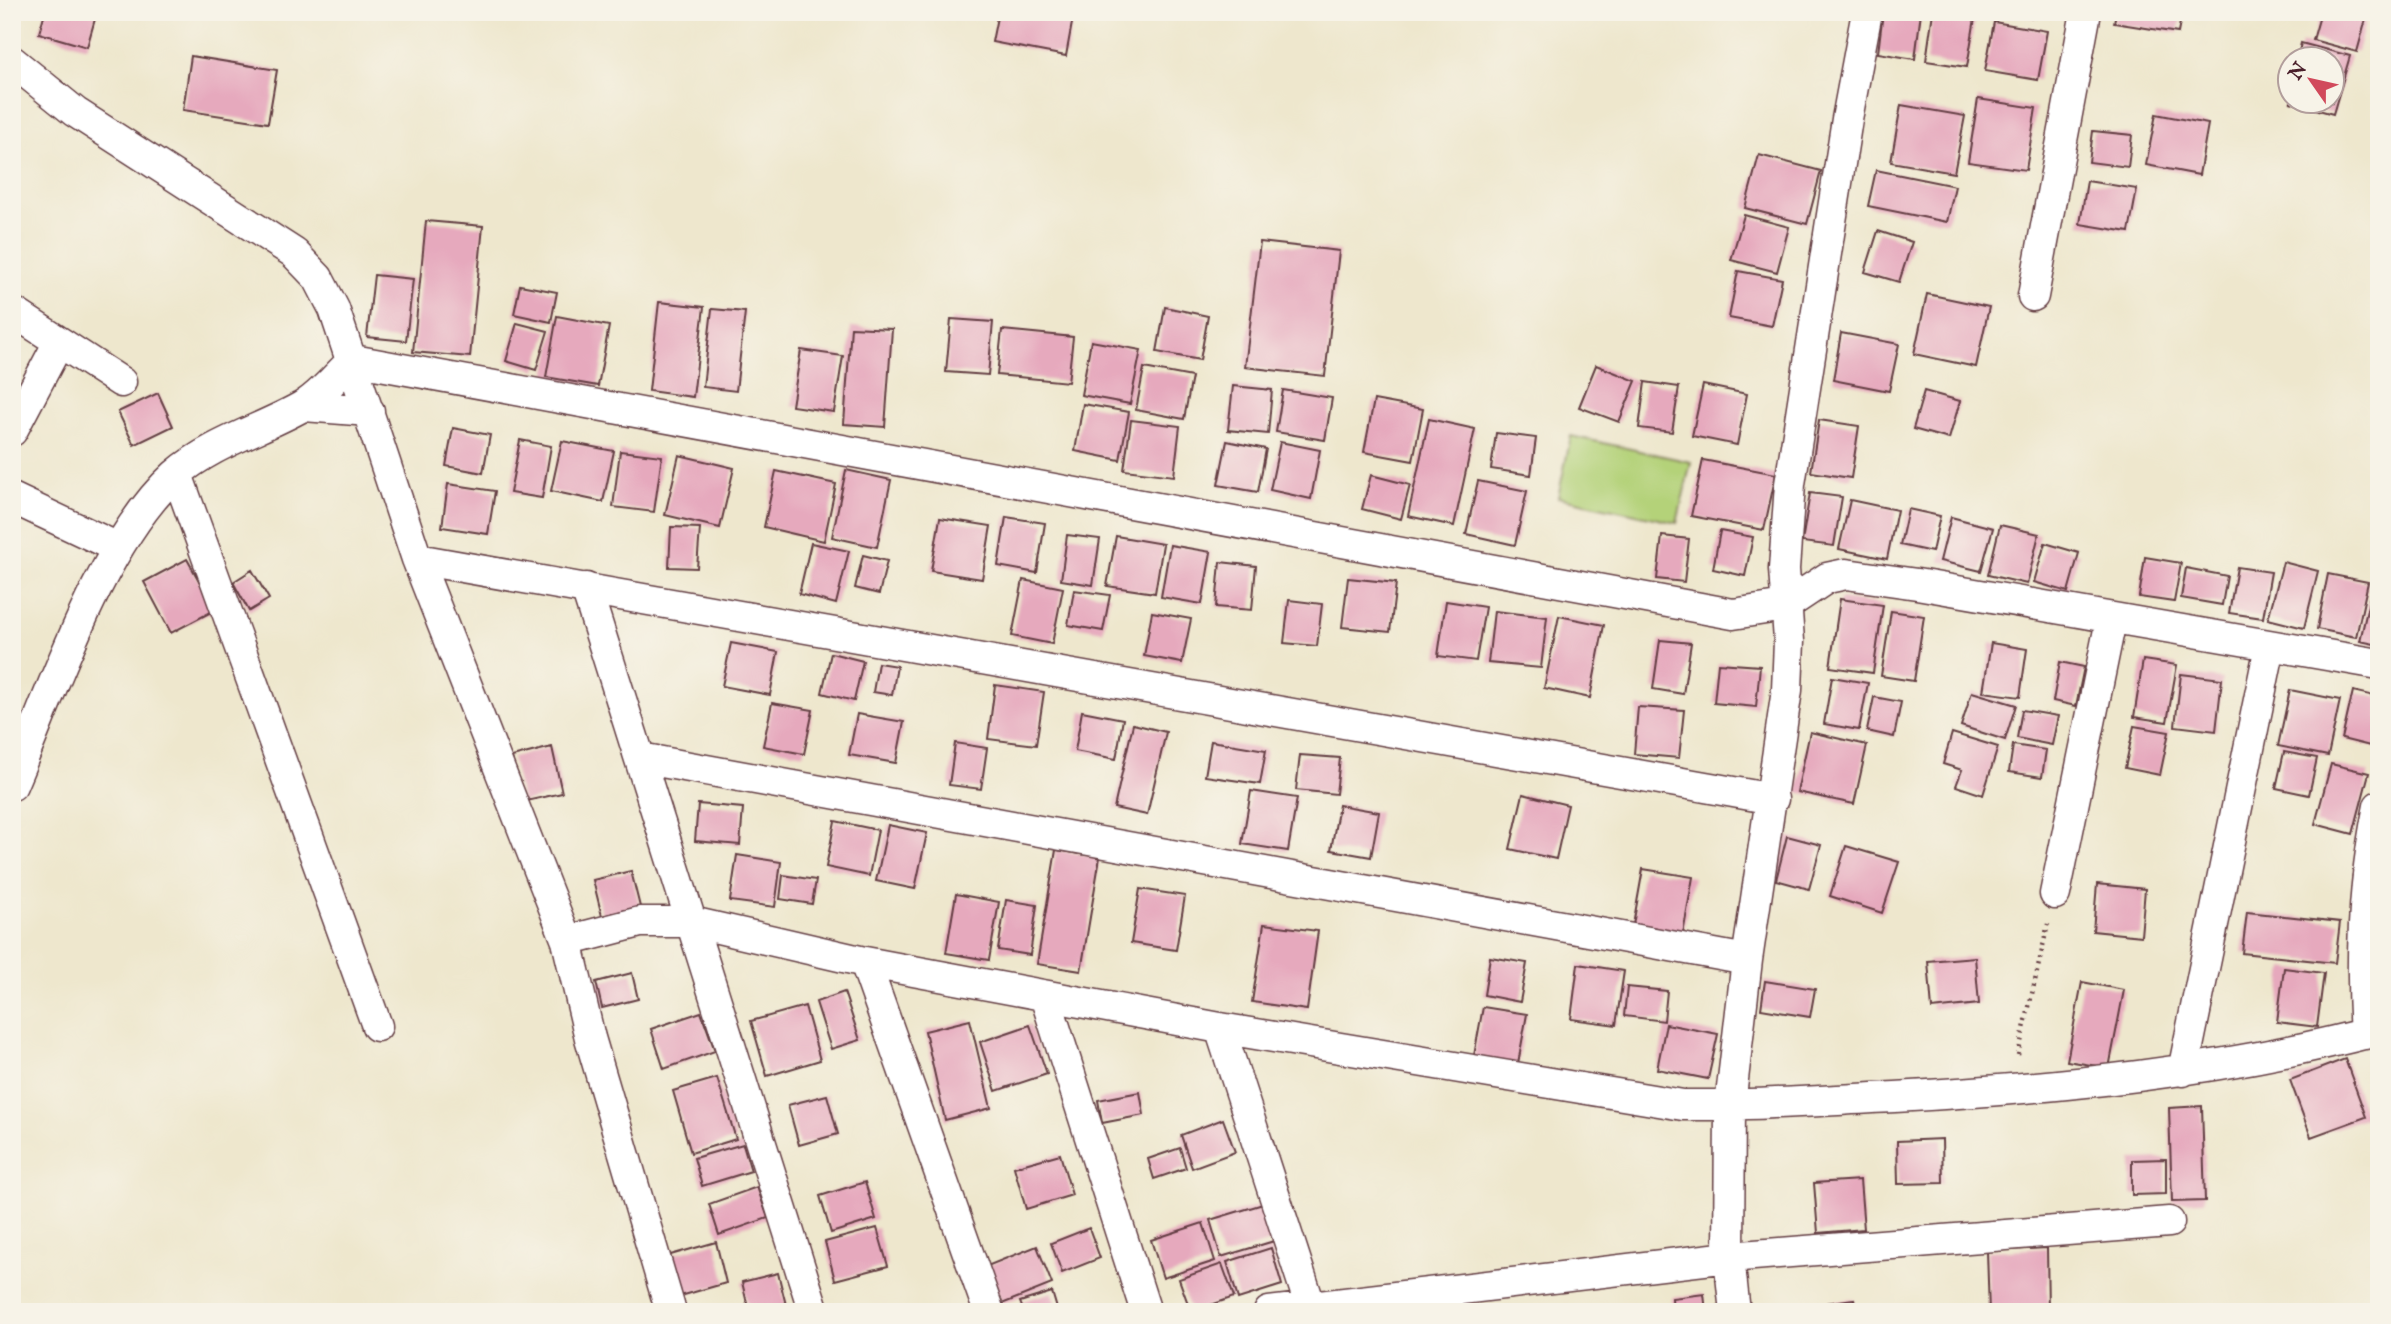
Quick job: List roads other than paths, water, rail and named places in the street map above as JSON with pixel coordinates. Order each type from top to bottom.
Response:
[{"type":"street","points":[[1735,1312],[1729,1256],[1730,1105],[1747,960],[1773,799],[1787,690],[1784,569],[1790,484],[1847,119],[1867,12]]},
{"type":"street","points":[[2033,296],[2086,12]]},
{"type":"street","points":[[12,61],[75,113],[294,253],[323,288],[334,309],[352,360],[417,559],[567,941],[590,1038],[671,1312]]},
{"type":"street","points":[[12,311],[121,382]]},
{"type":"street","points":[[12,431],[59,341]]},
{"type":"street","points":[[352,360],[1733,614],[1786,607],[1828,578],[1846,574],[2379,664]]},
{"type":"street","points":[[12,785],[118,548],[138,514],[177,474],[237,436],[304,406],[352,360]]},
{"type":"street","points":[[304,406],[369,411]]},
{"type":"street","points":[[177,474],[377,1026]]},
{"type":"street","points":[[12,498],[118,548]]},
{"type":"street","points":[[417,559],[1773,799]]},
{"type":"street","points":[[586,589],[814,1312]]},
{"type":"street","points":[[2055,894],[2111,620]]},
{"type":"street","points":[[2183,1071],[2270,646]]},
{"type":"street","points":[[640,758],[1747,960]]},
{"type":"street","points":[[567,941],[640,922],[692,922],[865,962],[1045,996],[1683,1105],[1730,1105],[2010,1090],[2183,1071],[2372,1032],[2361,970],[2370,848],[2379,806]]},
{"type":"street","points":[[865,962],[989,1312]]},
{"type":"street","points":[[1045,996],[1146,1312]]},
{"type":"street","points":[[1220,1028],[1310,1305]]},
{"type":"street","points":[[1269,1312],[1729,1256],[2169,1222]]}]
